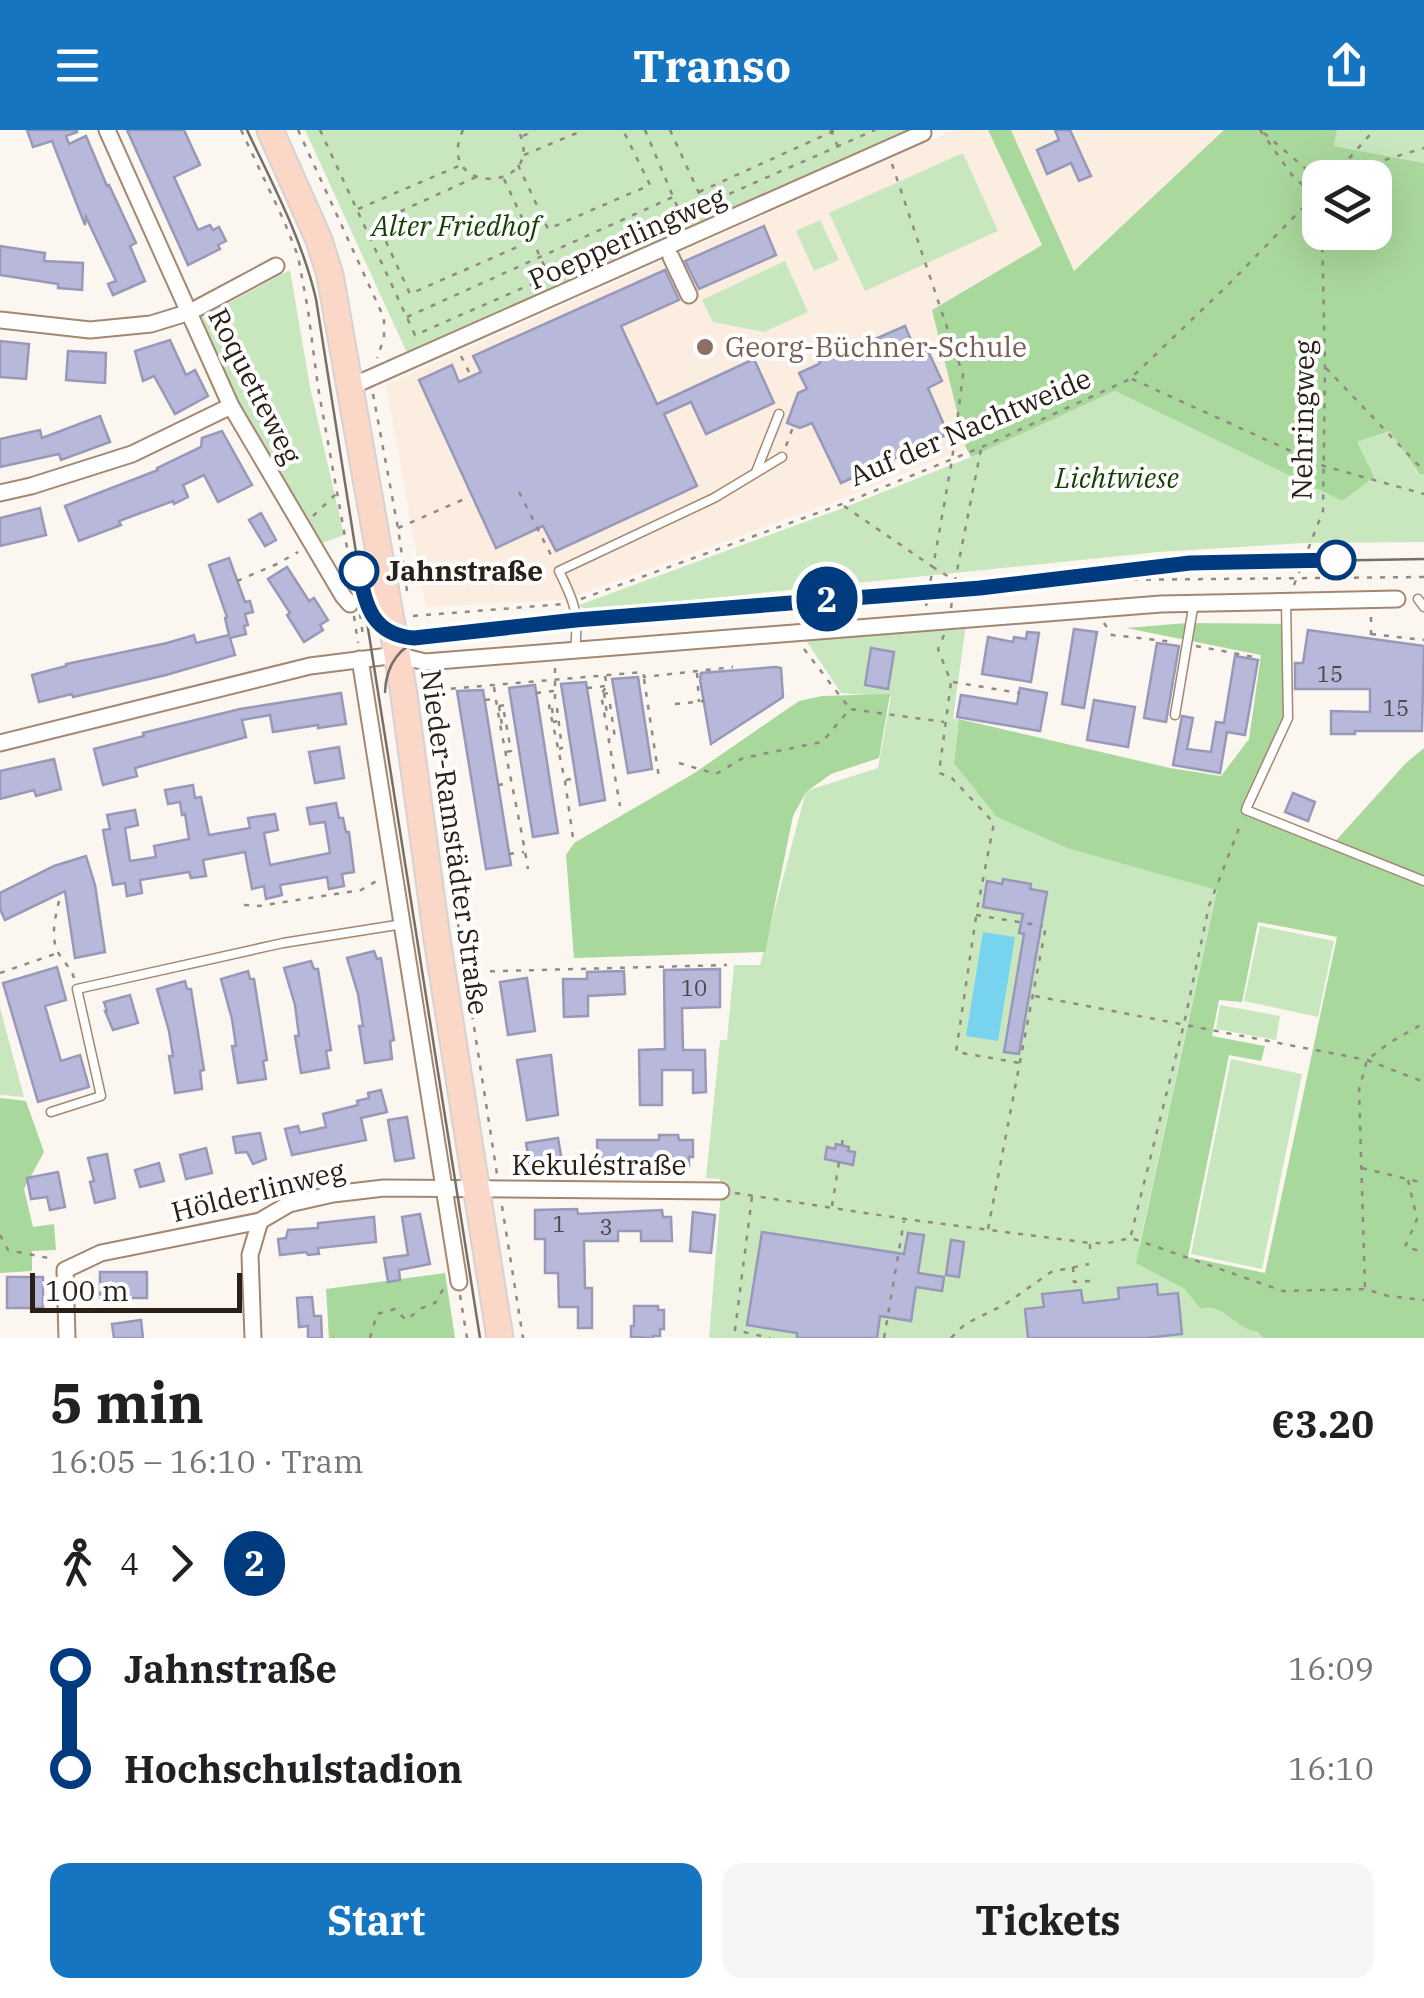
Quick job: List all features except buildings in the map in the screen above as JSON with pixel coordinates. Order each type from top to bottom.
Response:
[{"type":"main road","name":"Nieder-Ramstädter Straße","points":[[270,130],[320,240],[360,383],[436,933],[488,1190],[500,1338]]},
{"type":"street","name":"Roquetteweg","points":[[108,130],[231,406],[350,604]]},
{"type":"street","name":"Poepperlingweg","points":[[360,383],[699,239],[923,133]]},
{"type":"street","points":[[669,252],[689,294]]},
{"type":"street","points":[[0,320],[90,330],[151,324],[190,312],[276,266]]},
{"type":"street","points":[[0,493],[132,454],[231,406]]},
{"type":"street","points":[[0,743],[310,666],[397,655],[426,662],[1194,602],[1396,600]]},
{"type":"street","points":[[360,660],[445,1189],[451,1286]]},
{"type":"street","name":"Hölderlinweg","points":[[74,1264],[101,1253],[260,1221],[289,1204],[333,1194],[384,1188],[488,1190]]},
{"type":"street","name":"Kekuléstraße","points":[[488,1190],[721,1192]]},
{"type":"street","points":[[253,1338],[250,1255],[260,1221]]},
{"type":"street","points":[[66,1338],[65,1270],[74,1264]]},
{"type":"lane","points":[[756,472],[780,414]]},
{"type":"lane","points":[[575,650],[578,626],[574,602],[559,571],[714,498],[782,457]]},
{"type":"lane","points":[[1286,600],[1288,718],[1247,808],[1424,881]]},
{"type":"lane","points":[[1175,715],[1194,602]]},
{"type":"lane","points":[[50,1112],[101,1096],[76,988],[283,943],[403,924]]},
{"type":"path","points":[[241,130],[298,256],[348,548]]},
{"type":"path","points":[[298,130],[384,318],[384,338],[360,383],[398,528],[408,599]]},
{"type":"path","points":[[320,130],[415,335],[875,130]]},
{"type":"path","points":[[463,130],[458,154],[462,164],[476,177]]},
{"type":"path","points":[[518,130],[522,136],[522,156],[504,178],[476,177],[377,222],[410,294],[533,240]]},
{"type":"path","points":[[522,136],[535,130]]},
{"type":"path","points":[[522,156],[584,130]]},
{"type":"path","points":[[518,165],[548,229],[650,186],[623,130]]},
{"type":"path","points":[[644,130],[681,215]]},
{"type":"path","points":[[670,130],[704,205]]},
{"type":"path","points":[[1260,130],[1302,166]]},
{"type":"path","points":[[1260,130],[1302,185]]},
{"type":"path","points":[[1348,160],[1374,130]]},
{"type":"path","points":[[699,192],[833,131],[847,166]]},
{"type":"path","points":[[1385,160],[1424,148]]},
{"type":"path","points":[[886,149],[963,375],[924,622]]},
{"type":"path","points":[[357,210],[462,164]]},
{"type":"path","points":[[504,178],[549,276]]},
{"type":"path","points":[[407,318],[673,196]]},
{"type":"path","name":"Auf der Nachtweide","points":[[411,616],[574,602],[842,504],[982,447],[1130,379],[1302,208]]},
{"type":"path","name":"Nehringweg","points":[[1286,600],[1323,511],[1322,250]]},
{"type":"path","points":[[533,284],[542,303]]},
{"type":"path","points":[[454,341],[469,372]]},
{"type":"path","points":[[1325,367],[1424,470]]},
{"type":"path","points":[[1130,379],[1324,466],[1424,494]]},
{"type":"path","points":[[788,440],[793,427]]},
{"type":"path","points":[[982,447],[950,620],[938,649],[951,682],[939,773],[951,777],[994,823],[956,1052],[1021,1063]]},
{"type":"path","points":[[520,492],[552,558]]},
{"type":"path","points":[[302,526],[338,494]]},
{"type":"path","points":[[398,528],[469,497]]},
{"type":"path","points":[[842,504],[955,580]]},
{"type":"path","points":[[237,580],[312,544]]},
{"type":"path","points":[[578,626],[926,599],[1110,580],[1424,578]]},
{"type":"path","points":[[1370,600],[1371,642]]},
{"type":"path","points":[[350,604],[360,660]]},
{"type":"path","points":[[1094,609],[1112,635],[1254,657]]},
{"type":"path","points":[[790,632],[850,710],[946,722]]},
{"type":"path","points":[[1371,634],[1424,640]]},
{"type":"path","points":[[644,677],[733,667]]},
{"type":"path","points":[[422,691],[643,672],[659,778]]},
{"type":"path","points":[[675,704],[702,702],[696,672]]},
{"type":"path","points":[[605,676],[603,694],[620,806]]},
{"type":"path","points":[[556,680],[554,722],[558,721],[562,748],[557,749]]},
{"type":"path","points":[[951,682],[1019,694]]},
{"type":"path","points":[[494,685],[502,725],[506,724]]},
{"type":"path","points":[[587,688],[606,686]]},
{"type":"path","points":[[536,693],[556,690]]},
{"type":"path","points":[[603,694],[614,692]]},
{"type":"path","points":[[603,694],[607,714],[611,714]]},
{"type":"path","points":[[485,700],[496,698]]},
{"type":"path","points":[[563,700],[549,706],[573,838]]},
{"type":"path","points":[[498,706],[512,704]]},
{"type":"path","points":[[609,740],[615,738],[610,704]]},
{"type":"path","points":[[498,706],[528,869]]},
{"type":"path","points":[[679,763],[716,774],[743,758],[822,742],[850,710]]},
{"type":"path","points":[[504,712],[511,751],[504,752]]},
{"type":"path","points":[[565,780],[575,778]]},
{"type":"path","points":[[498,784],[511,783]]},
{"type":"path","points":[[1131,1238],[1210,906],[1247,808]]},
{"type":"path","points":[[521,825],[530,824]]},
{"type":"path","points":[[509,854],[525,852]]},
{"type":"path","points":[[448,862],[488,1190],[524,1338]]},
{"type":"path","points":[[244,905],[361,890],[394,871]]},
{"type":"path","points":[[59,901],[53,926],[57,954],[71,970],[76,988]]},
{"type":"path","points":[[976,916],[1046,926],[988,1230]]},
{"type":"path","points":[[0,972],[57,954]]},
{"type":"path","points":[[464,972],[727,965]]},
{"type":"path","points":[[1035,996],[1367,1060],[1424,1082]]},
{"type":"path","points":[[1365,1289],[1359,1090],[1367,1060],[1424,1023]]},
{"type":"path","points":[[842,1145],[843,1135]]},
{"type":"path","points":[[832,1207],[839,1162]]},
{"type":"path","points":[[1360,1167],[1424,1183]]},
{"type":"path","points":[[1408,1180],[1417,1219],[1404,1247],[1424,1252]]},
{"type":"path","points":[[721,1192],[1090,1244],[1131,1238],[1283,1291],[1365,1289],[1424,1300]]},
{"type":"path","points":[[752,1196],[735,1330],[770,1338]]},
{"type":"path","points":[[884,1338],[905,1219]]},
{"type":"path","points":[[0,1235],[8,1250]]},
{"type":"path","points":[[1090,1244],[1090,1257]]},
{"type":"path","points":[[0,1250],[74,1264]]},
{"type":"path","points":[[951,1338],[965,1324],[1004,1305],[1051,1272],[1088,1264]]},
{"type":"path","points":[[1073,1266],[1074,1282],[1090,1279]]},
{"type":"path","points":[[370,1338],[376,1314],[395,1308],[406,1320],[435,1304],[451,1286]]},
{"type":"path","points":[[451,1286],[467,1338]]},
{"type":"shaded area","name":"Georg-Büchner-Schule","points":[[954,130],[988,130],[1042,245],[932,310],[966,448],[846,497],[564,600],[426,607],[386,385]]},
{"type":"shaded area","points":[[1011,130],[1224,130],[1224,132],[1074,271]]},
{"type":"green space","name":"Alter Friedhof","points":[[305,130],[913,130],[407,353]]},
{"type":"green space","points":[[988,130],[1011,130],[1074,271],[1224,130],[1337,130],[1334,146],[1424,163],[1424,474],[1419,474],[1390,431],[1357,442],[1374,477],[1342,501],[1115,391],[971,457],[932,310],[1042,245]]},
{"type":"green space","points":[[1337,130],[1424,130],[1424,163],[1334,146]]},
{"type":"green space","points":[[963,153],[998,231],[865,291],[829,213]]},
{"type":"green space","points":[[820,220],[839,260],[814,271],[796,231]]},
{"type":"green space","points":[[785,261],[808,312],[764,332],[713,322],[702,300]]},
{"type":"green space","points":[[290,270],[310,387],[344,535],[317,545],[237,404],[202,317]]},
{"type":"green space","name":"Lichtwiese","points":[[1115,391],[1342,501],[1357,442],[1391,431],[1418,474],[1424,474],[1424,542],[1304,543],[1158,552],[586,611],[579,605],[971,457]]},
{"type":"green space","points":[[1187,623],[1286,624],[1286,717],[1244,810],[1331,846],[1424,748],[1424,1338],[1263,1338],[1217,1309],[1201,1309],[1185,1289],[1136,1263],[1217,890],[1070,849],[997,817],[954,763],[959,719],[1170,768],[1221,776],[1249,739],[1261,655],[1126,628]],"holes":[[[1258,922],[1337,937],[1265,1273],[1188,1257],[1229,1055],[1261,1061],[1265,1046],[1212,1036],[1219,1000],[1242,1002]]]},
{"type":"green space","points":[[966,624],[953,719],[959,719],[954,763],[1070,849],[1217,889],[1139,1247],[1281,1338],[709,1338],[721,1191],[720,1179],[706,1178],[720,1040],[727,1040],[734,965],[760,965],[806,791],[878,768],[891,697],[841,693],[803,636]]},
{"type":"green space","points":[[890,694],[879,758],[831,774],[806,792],[793,816],[765,952],[574,958],[566,855],[574,843],[693,774],[799,701],[822,696]]},
{"type":"green space","points":[[1260,926],[1334,941],[1318,1017],[1244,1001]]},
{"type":"green space","points":[[1220,1005],[1280,1016],[1276,1040],[1216,1029]]},
{"type":"green space","points":[[0,1008],[24,1097],[0,1095]]},
{"type":"green space","points":[[1231,1059],[1302,1074],[1262,1269],[1191,1254]]},
{"type":"green space","points":[[0,1098],[26,1101],[44,1152],[24,1189],[33,1227],[54,1224],[56,1250],[32,1251],[32,1271],[0,1273]]},
{"type":"green space","points":[[445,1273],[455,1338],[329,1338],[326,1289]]},
{"type":"water","points":[[983,932],[1015,937],[998,1041],[966,1036]]},
{"type":"tram line","points":[[247,130],[295,234],[316,299],[480,1338]]},
{"type":"tram line","points":[[367,605],[386,628],[414,637],[980,588],[1190,563],[1424,559]]},
{"type":"tram line","name":"2","points":[[359,571],[364,599],[380,625],[400,636],[414,638],[576,620],[980,588],[1190,563],[1336,560]]},
{"type":"tram line","points":[[385,692],[396,658],[426,637]]},
{"type":"place","name":"Georg-Büchner-Schule","points":[[705,347]]},
{"type":"place","name":"Jahnstraße","points":[[359,571]]}]
